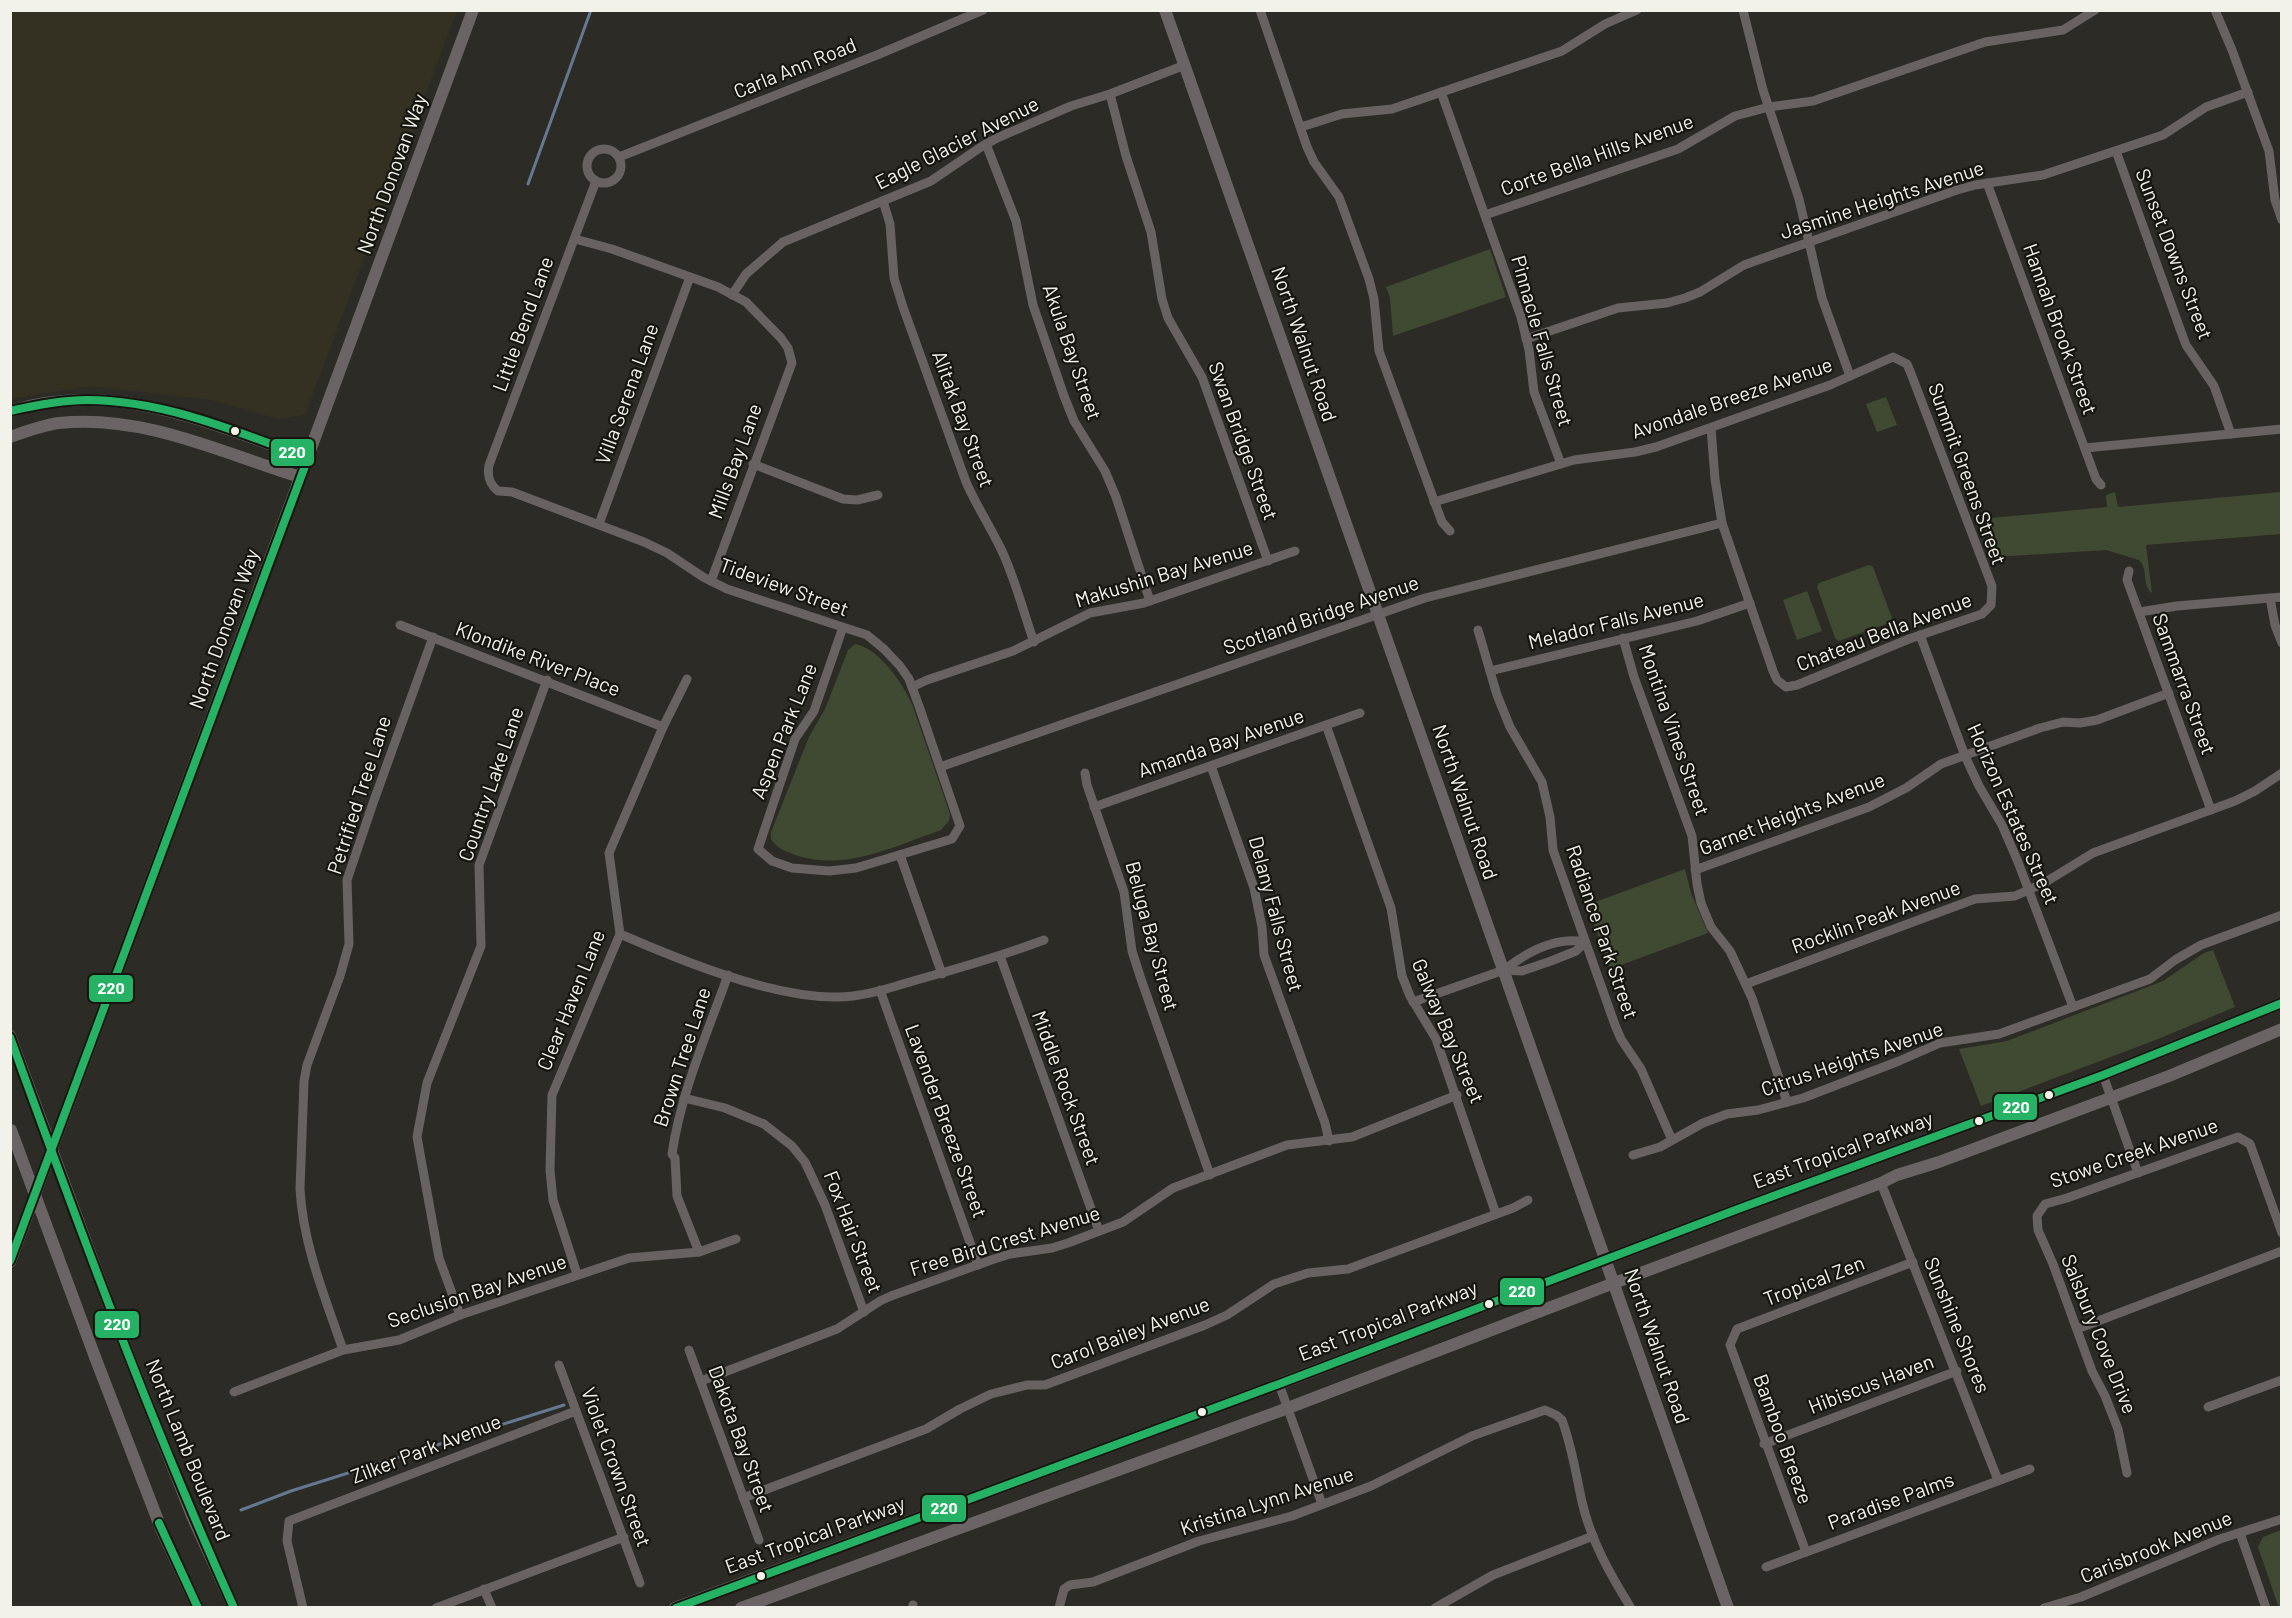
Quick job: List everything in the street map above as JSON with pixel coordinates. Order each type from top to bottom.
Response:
[{"type":"main road","name":"North Donovan Way","points":[[10,1262],[473,10]]},
{"type":"main road","name":"North Walnut Road","points":[[1165,10],[1728,1608]]},
{"type":"main road","points":[[10,411],[93,399],[124,401],[188,415],[308,458]]},
{"type":"main road","points":[[10,437],[39,427],[60,423],[103,424],[150,429],[300,477]]},
{"type":"main road","name":"East Tropical Parkway","points":[[675,1608],[703,1602],[1605,1259],[2103,1076],[2282,1003]]},
{"type":"main road","points":[[741,1608],[1288,1408],[1897,1175],[1939,1162],[2169,1076],[2282,1029]]},
{"type":"main road","name":"North Lamb Boulevard","points":[[10,1036],[112,1313],[193,1518],[234,1608]]},
{"type":"main road","points":[[10,1130],[162,1530],[198,1608]]},
{"type":"street","name":"Carla Ann Road","points":[[597,181],[592,178],[587,168],[594,152],[605,149],[619,157],[983,10]]},
{"type":"street","points":[[1260,10],[1314,162],[1339,197],[1369,279],[1374,299],[1380,351],[1442,522],[1450,531]]},
{"type":"street","points":[[1301,127],[1342,114],[1392,108],[1562,51],[1605,24],[1637,10]]},
{"type":"street","points":[[1743,10],[1769,107],[1799,199],[1822,298],[1850,376]]},
{"type":"street","name":"Corte Bella Hills Avenue","points":[[1485,215],[1678,148],[1735,116],[1769,107],[1813,101],[1985,42],[2063,30],[2095,10]]},
{"type":"street","points":[[2215,10],[2269,151],[2275,200],[2282,220]]},
{"type":"street","name":"Eagle Glacier Avenue","points":[[732,295],[746,274],[783,242],[931,181],[986,144],[1071,106],[1110,94],[1185,65]]},
{"type":"street","name":"Pinnacle Falls Street","points":[[1442,92],[1521,317],[1534,392],[1561,464]]},
{"type":"street","name":"Jasmine Heights Avenue","points":[[1526,339],[1618,308],[1667,303],[1685,298],[1700,292],[1744,266],[1957,190],[2043,175],[2163,135],[2206,107],[2248,92]]},
{"type":"street","name":"Swan Bridge Street","points":[[1110,94],[1126,156],[1151,232],[1162,299],[1168,318],[1202,377],[1268,561]]},
{"type":"street","name":"Akula Bay Street","points":[[986,144],[1016,221],[1033,306],[1064,396],[1074,421],[1105,471],[1116,497],[1150,601]]},
{"type":"street","name":"Sunset Downs Street","points":[[2116,150],[2186,345],[2214,386],[2231,434]]},
{"type":"street","points":[[597,181],[607,183],[617,178],[621,168],[619,157]]},
{"type":"street","name":"Little Bend Lane","points":[[489,480],[487,473],[489,465],[597,181]]},
{"type":"street","name":"Hannah Brook Street","points":[[1987,183],[2096,479],[2101,485]]},
{"type":"street","name":"Alitak Bay Street","points":[[883,201],[890,224],[894,278],[903,307],[966,482],[978,510],[1000,546],[1010,568],[1034,642]]},
{"type":"street","points":[[574,239],[612,249],[732,295]]},
{"type":"street","name":"Villa Serena Lane","points":[[599,524],[690,277]]},
{"type":"street","name":"Mills Bay Lane","points":[[711,581],[792,363],[791,355],[781,338],[766,321],[746,302],[732,295]]},
{"type":"street","name":"Avondale Breeze Avenue","points":[[1434,501],[1561,464],[1596,456],[1635,452],[1711,428],[1850,376],[1884,360],[1893,357],[1899,360]]},
{"type":"street","name":"Summit Greens Street","points":[[1899,360],[1907,364],[1910,371],[1992,586],[1992,605]]},
{"type":"street","points":[[1711,428],[1715,479],[1722,523],[1750,603]]},
{"type":"street","points":[[2085,448],[2282,429]]},
{"type":"street","points":[[753,464],[843,499],[857,500],[878,495]]},
{"type":"street","name":"Tideview Street","points":[[489,480],[498,491],[512,492],[599,524],[667,553],[728,589],[867,635],[884,649],[900,666],[912,687],[960,826],[952,839],[900,855]]},
{"type":"street","name":"Scotland Bridge Avenue","points":[[940,767],[1378,613],[1455,590],[1722,523]]},
{"type":"street","name":"Makushin Bay Avenue","points":[[912,687],[1013,651],[1090,614],[1150,601],[1295,551]]},
{"type":"street","name":"Sammarra Street","points":[[2129,571],[2127,580],[2211,810]]},
{"type":"street","points":[[2139,612],[2177,606],[2282,597]]},
{"type":"street","points":[[2270,598],[2275,625],[2282,643]]},
{"type":"street","name":"Chateau Bella Avenue","points":[[1750,603],[1773,671],[1777,680],[1786,687],[1797,685],[1920,635],[1982,614],[1992,605]]},
{"type":"street","name":"Melador Falls Avenue","points":[[1490,671],[1698,621],[1750,603]]},
{"type":"street","name":"Klondike River Place","points":[[400,625],[547,680],[663,727]]},
{"type":"street","name":"Aspen Park Lane","points":[[843,627],[814,711],[795,739],[758,849],[772,861],[792,868],[829,872],[856,868],[900,855]]},
{"type":"street","name":"Radiance Park Street","points":[[1478,630],[1510,727],[1542,782],[1553,850],[1621,1039],[1641,1069],[1671,1140]]},
{"type":"street","name":"Horizon Estates Street","points":[[1920,635],[1965,756],[1979,786],[2002,825],[2073,1007]]},
{"type":"street","name":"Petrified Tree Lane","points":[[343,1350],[308,1247],[301,1207],[304,1081],[307,1065],[340,976],[349,944],[347,880],[433,637]]},
{"type":"street","name":"Montina Vines Street","points":[[1623,638],[1634,677],[1692,836],[1701,903],[1711,927],[1730,951],[1746,984],[1787,1102]]},
{"type":"street","name":"Clear Haven Lane","points":[[576,1274],[553,1200],[550,1170],[552,1095],[620,934],[609,853],[663,727],[687,679]]},
{"type":"street","name":"Country Lake Lane","points":[[460,1315],[439,1258],[417,1137],[427,1083],[481,946],[479,865],[547,680]]},
{"type":"street","name":"Garnet Heights Avenue","points":[[1695,870],[1869,807],[1906,788],[1941,764],[2040,728],[2063,722],[2080,723],[2097,720],[2169,693]]},
{"type":"street","name":"Amanda Bay Avenue","points":[[1094,807],[1360,713]]},
{"type":"street","name":"Galway Bay Street","points":[[1326,725],[1390,908],[1402,976],[1413,1002],[1436,1039],[1496,1214]]},
{"type":"street","name":"Delany Falls Street","points":[[1210,766],[1257,898],[1264,955],[1325,1123],[1329,1141]]},
{"type":"street","name":"Rocklin Peak Avenue","points":[[1746,984],[1975,899],[2015,896],[2044,883],[2093,853],[2211,810],[2255,791],[2282,772]]},
{"type":"street","name":"Beluga Bay Street","points":[[1085,773],[1094,807],[1124,892],[1132,951],[1210,1174]]},
{"type":"street","points":[[900,855],[942,974]]},
{"type":"street","name":"Citrus Heights Avenue","points":[[1633,1155],[1660,1147],[1703,1123],[1727,1114],[1758,1110],[1787,1102],[1869,1073],[1940,1043],[1999,1034],[2150,979],[2175,960],[2201,945],[2282,915]]},
{"type":"street","points":[[620,934],[769,988],[800,995],[834,998],[858,996],[942,974],[1044,940]]},
{"type":"street","points":[[1413,1002],[1504,970],[1524,954],[1568,939],[1585,942]]},
{"type":"street","points":[[1504,970],[1522,971],[1551,961],[1576,951],[1585,942]]},
{"type":"street","name":"Middle Rock Street","points":[[1000,956],[1099,1232]]},
{"type":"street","name":"Brown Tree Lane","points":[[699,1252],[677,1196],[675,1158],[672,1155],[676,1123],[728,975]]},
{"type":"street","name":"Lavender Breeze Street","points":[[880,990],[978,1265]]},
{"type":"street","points":[[2103,1076],[2138,1173]]},
{"type":"street","name":"Free Bird Crest Avenue","points":[[701,1381],[837,1329],[891,1296],[1010,1254],[1052,1248],[1099,1232],[1137,1214],[1173,1188],[1210,1174],[1287,1145],[1352,1137],[1457,1095]]},
{"type":"street","name":"Fox Hair Street","points":[[684,1098],[725,1108],[764,1124],[792,1146],[805,1162],[825,1205],[864,1311]]},
{"type":"street","name":"Stowe Creek Avenue","points":[[2041,1209],[2051,1201],[2067,1198],[2234,1137],[2242,1138],[2250,1144],[2282,1233]]},
{"type":"street","name":"Sunshine Shores","points":[[1881,1183],[1957,1371],[1998,1480]]},
{"type":"street","name":"Carol Bailey Avenue","points":[[743,1498],[926,1430],[960,1409],[991,1394],[1027,1385],[1045,1384],[1205,1325],[1227,1315],[1274,1284],[1308,1273],[1348,1269],[1528,1200]]},
{"type":"street","name":"Salsbury Cove Drive","points":[[2041,1209],[2037,1216],[2038,1230],[2092,1371],[2118,1429],[2127,1473]]},
{"type":"street","name":"Seclusion Bay Avenue","points":[[234,1392],[343,1350],[399,1340],[460,1315],[576,1274],[629,1258],[699,1252],[736,1239]]},
{"type":"street","points":[[2077,1329],[2282,1251]]},
{"type":"street","name":"Tropical Zen","points":[[1732,1337],[1737,1329],[1913,1262]]},
{"type":"street","name":"Bamboo Breeze","points":[[1732,1337],[1730,1345],[1764,1444],[1806,1552]]},
{"type":"street","name":"Dakota Bay Street","points":[[690,1350],[759,1540]]},
{"type":"street","name":"Violet Crown Street","points":[[559,1365],[640,1583]]},
{"type":"street","name":"Hibiscus Haven","points":[[1764,1444],[1957,1371]]},
{"type":"street","points":[[2208,1407],[2282,1380]]},
{"type":"street","points":[[1279,1384],[1322,1504]]},
{"type":"street","name":"Kristina Lynn Avenue","points":[[1059,1608],[1064,1589],[1070,1585],[1093,1582],[1199,1541],[1284,1518],[1371,1486],[1472,1437],[1545,1410],[1562,1420],[1577,1470],[1582,1502],[1593,1536]]},
{"type":"street","name":"Zilker Park Avenue","points":[[303,1608],[287,1540],[290,1521],[576,1411]]},
{"type":"street","name":"Paradise Palms","points":[[1766,1567],[2030,1469]]},
{"type":"street","name":"Carisbrook Avenue","points":[[2044,1608],[2080,1597],[2240,1533],[2282,1519]]},
{"type":"street","points":[[2240,1533],[2266,1608]]},
{"type":"street","points":[[1435,1608],[1493,1575],[1593,1536],[1605,1565],[1631,1608]]},
{"type":"street","points":[[436,1608],[624,1537]]},
{"type":"street","points":[[484,1589],[492,1608]]},
{"type":"shaded area","points":[[11,10],[457,11],[305,415],[278,419],[211,400],[90,386],[11,399]]},
{"type":"green space","points":[[1490,249],[1506,297],[1393,336],[1390,298],[1386,287]]},
{"type":"green space","points":[[1886,397],[1897,425],[1877,432],[1866,404]]},
{"type":"green space","points":[[2115,492],[2118,507],[2281,492],[2281,534],[2146,545],[2152,593],[2139,560],[2106,550],[1995,557],[1981,519],[2107,507],[2106,495]]},
{"type":"green space","points":[[1869,565],[1873,567],[1892,618],[1889,623],[1839,641],[1835,638],[1817,587],[1819,583]]},
{"type":"green space","points":[[1807,591],[1822,631],[1797,640],[1783,600]]},
{"type":"green space","points":[[855,644],[864,647],[881,660],[896,677],[908,696],[950,814],[949,821],[941,830],[871,855],[835,861],[798,856],[776,845],[771,839],[771,832],[809,737],[825,709],[848,650]]},
{"type":"green space","points":[[1685,869],[1691,893],[1708,933],[1610,969],[1587,905]]},
{"type":"green space","points":[[2213,950],[2235,1007],[2158,1039],[1981,1106],[1959,1049],[2007,1041],[2163,981],[2204,953]]},
{"type":"green space","points":[[2281,1530],[2282,1607],[2279,1608],[2258,1547],[2263,1537]]},
{"type":"waterway","points":[[528,184],[591,10]]},
{"type":"waterway","points":[[241,1510],[291,1491],[564,1405]]},
{"type":"transit line","name":"220","points":[[10,411],[77,400],[116,401],[144,405],[200,419],[308,458],[10,1261]]},
{"type":"transit line","name":"220","points":[[676,1608],[1279,1384],[1738,1209],[2103,1075],[2282,1003]]},
{"type":"transit line","name":"220","points":[[10,1037],[89,1253],[145,1396],[234,1608]]},
{"type":"transit line","name":"220","points":[[159,1523],[198,1608]]}]
